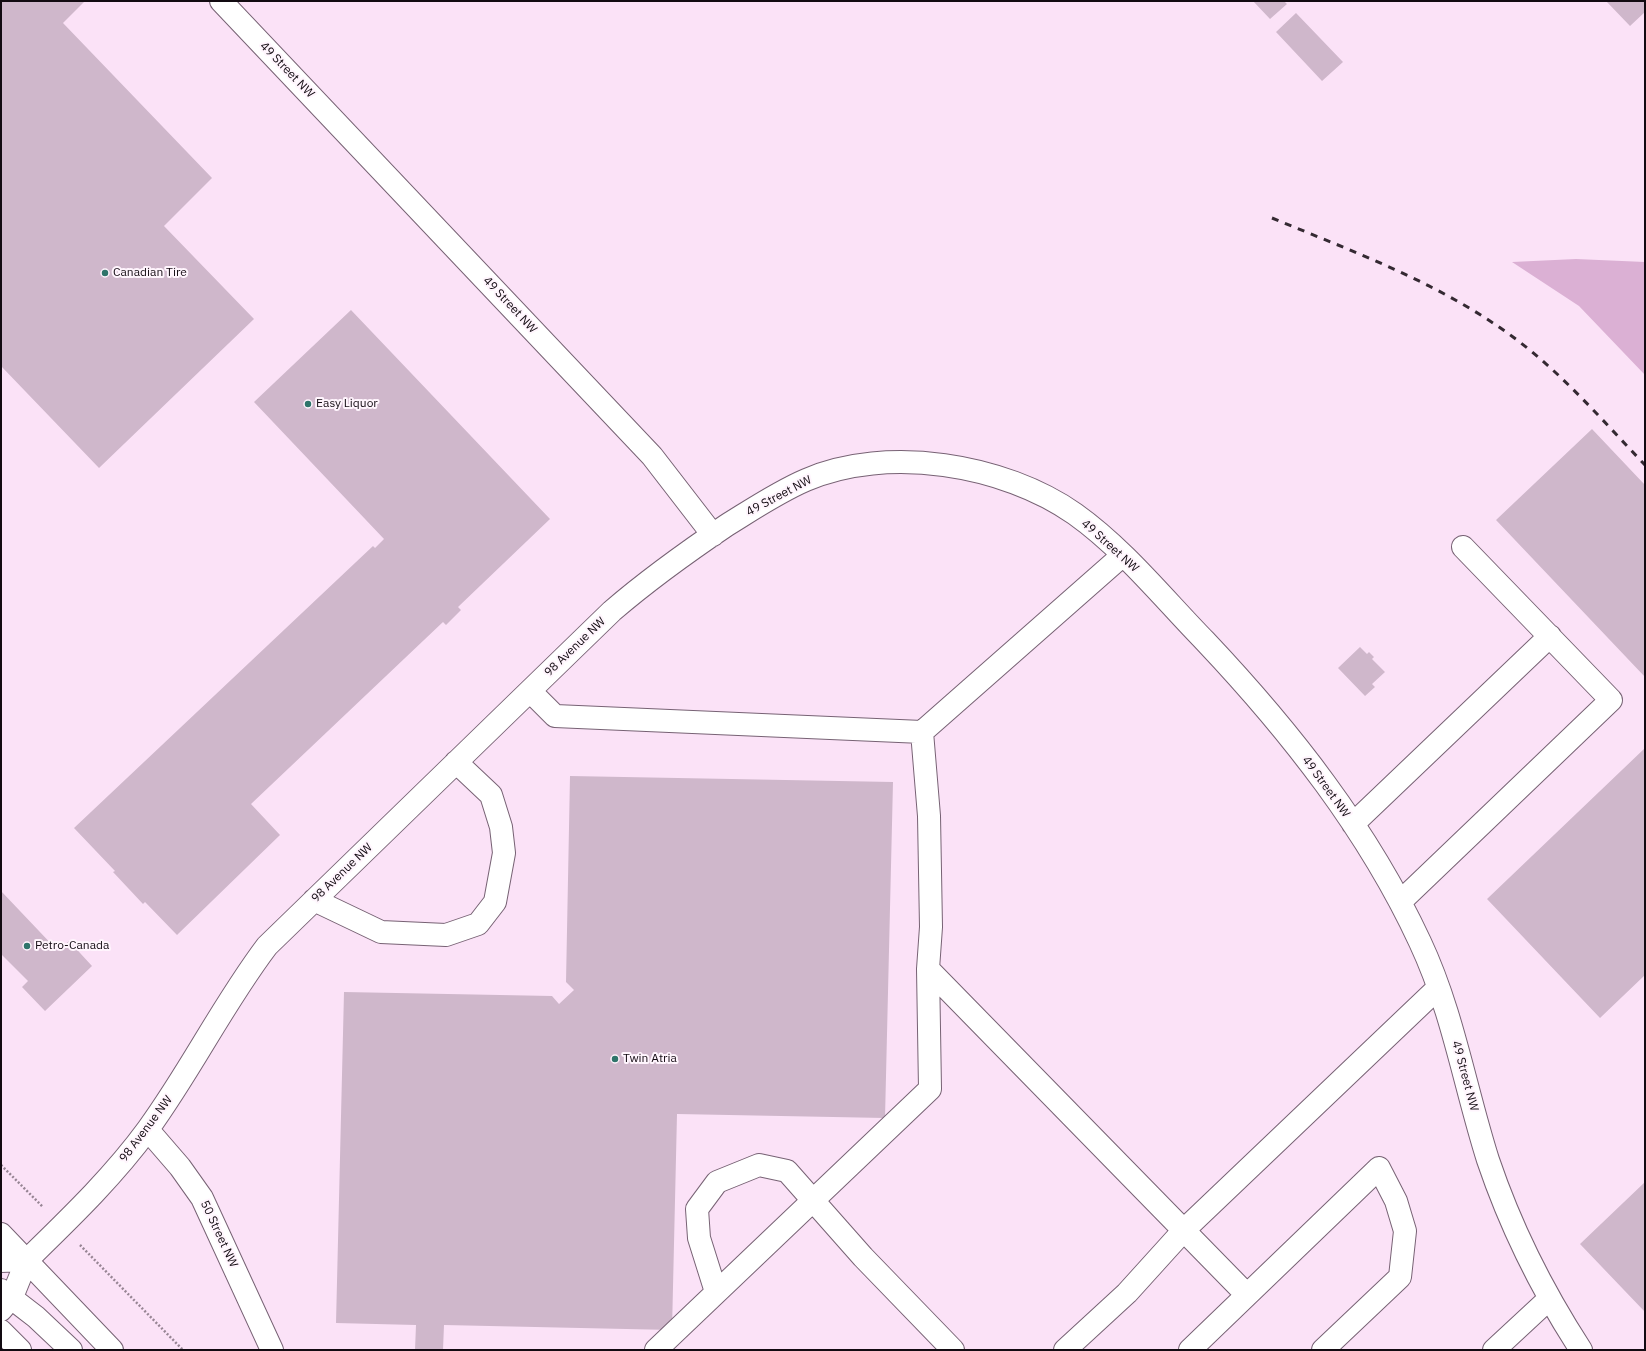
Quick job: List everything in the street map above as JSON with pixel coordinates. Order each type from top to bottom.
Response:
[{"type":"street","name":"49 Street NW","points":[[221,1],[652,456],[713,535],[758,505],[809,479],[843,469],[878,464],[913,462],[946,465],[979,472],[1024,487],[1071,512],[1098,532],[1123,555],[1243,682],[1315,770],[1374,855],[1422,946],[1438,988],[1458,1048],[1487,1156],[1504,1206],[1524,1251],[1549,1299],[1581,1350]]},
{"type":"street","name":"98 Avenue NW","points":[[5,1299],[27,1260],[85,1203],[129,1154],[148,1130],[267,946],[627,598],[651,578],[713,535]]},
{"type":"street","points":[[1400,902],[1612,700],[1463,547]]},
{"type":"street","points":[[530,691],[555,716],[922,732],[1123,555]]},
{"type":"street","points":[[1353,824],[1550,636]]},
{"type":"street","points":[[656,1350],[930,1090],[928,969],[931,927],[929,816],[922,732]]},
{"type":"street","points":[[314,900],[381,932],[446,935],[478,924],[495,902],[504,853],[501,827],[492,795],[456,762]]},
{"type":"street","points":[[928,969],[1247,1295]]},
{"type":"street","points":[[1065,1350],[1127,1293],[1184,1230],[1438,988]]},
{"type":"street","name":"50 Street NW","points":[[148,1130],[180,1167],[202,1198],[272,1350]]},
{"type":"street","points":[[716,1292],[699,1238],[697,1209],[717,1182],[759,1165],[787,1172],[814,1200],[863,1257],[953,1350]]},
{"type":"street","points":[[1190,1350],[1379,1168],[1396,1201],[1404,1231],[1400,1277],[1323,1350]]},
{"type":"street","points":[[1,1234],[112,1350]]},
{"type":"street","points":[[1,1255],[27,1260]]},
{"type":"street","points":[[1,1260],[27,1260]]},
{"type":"street","points":[[5,1299],[36,1317],[71,1350]]},
{"type":"street","points":[[1494,1350],[1549,1299]]},
{"type":"street","points":[[1,1330],[20,1350]]},
{"type":"path","points":[[102,1267],[183,1350]]},
{"type":"shaded area","points":[[1576,259],[1645,262],[1645,375],[1579,306],[1512,262]]},
{"type":"building","name":"Canadian Tire","points":[[1,1],[85,1],[63,23],[212,178],[164,226],[254,319],[99,468],[1,366]]},
{"type":"building","points":[[1253,1],[1284,1],[1287,4],[1270,19]]},
{"type":"building","points":[[1606,1],[1645,1],[1645,12],[1630,26]]},
{"type":"building","points":[[1296,13],[1343,62],[1322,81],[1276,32]]},
{"type":"building","points":[[351,310],[550,519],[458,607],[461,610],[446,625],[443,622],[251,804],[280,835],[177,935],[145,902],[143,904],[113,872],[115,871],[74,828],[373,546],[375,548],[384,539],[254,402]]},
{"type":"building","points":[[1592,429],[1645,485],[1645,677],[1496,520]]},
{"type":"building","points":[[1360,647],[1367,654],[1369,652],[1374,657],[1372,659],[1385,672],[1372,684],[1375,687],[1365,696],[1338,668]]},
{"type":"building","points":[[1645,748],[1645,975],[1600,1018],[1487,899]]},
{"type":"building","name":"Twin Atria","points":[[570,776],[893,782],[885,1118],[677,1114],[672,1330],[444,1325],[443,1350],[415,1350],[416,1325],[336,1323],[344,992],[552,996],[559,1004],[574,990],[566,982]]},
{"type":"building","name":"Petro-Canada","points":[[1,891],[58,951],[69,941],[92,966],[45,1011],[22,987],[28,981],[1,954]]},
{"type":"building","points":[[1645,1182],[1645,1312],[1580,1244]]},
{"type":"railway","points":[[1272,218],[1396,270],[1456,300],[1485,318],[1513,337],[1548,366],[1582,398],[1645,465]]},
{"type":"place","name":"Canadian Tire","points":[[105,273]]},
{"type":"place","name":"Easy Liquor","points":[[308,404]]},
{"type":"place","name":"Petro-Canada","points":[[27,946]]},
{"type":"place","name":"Twin Atria","points":[[615,1059]]}]
